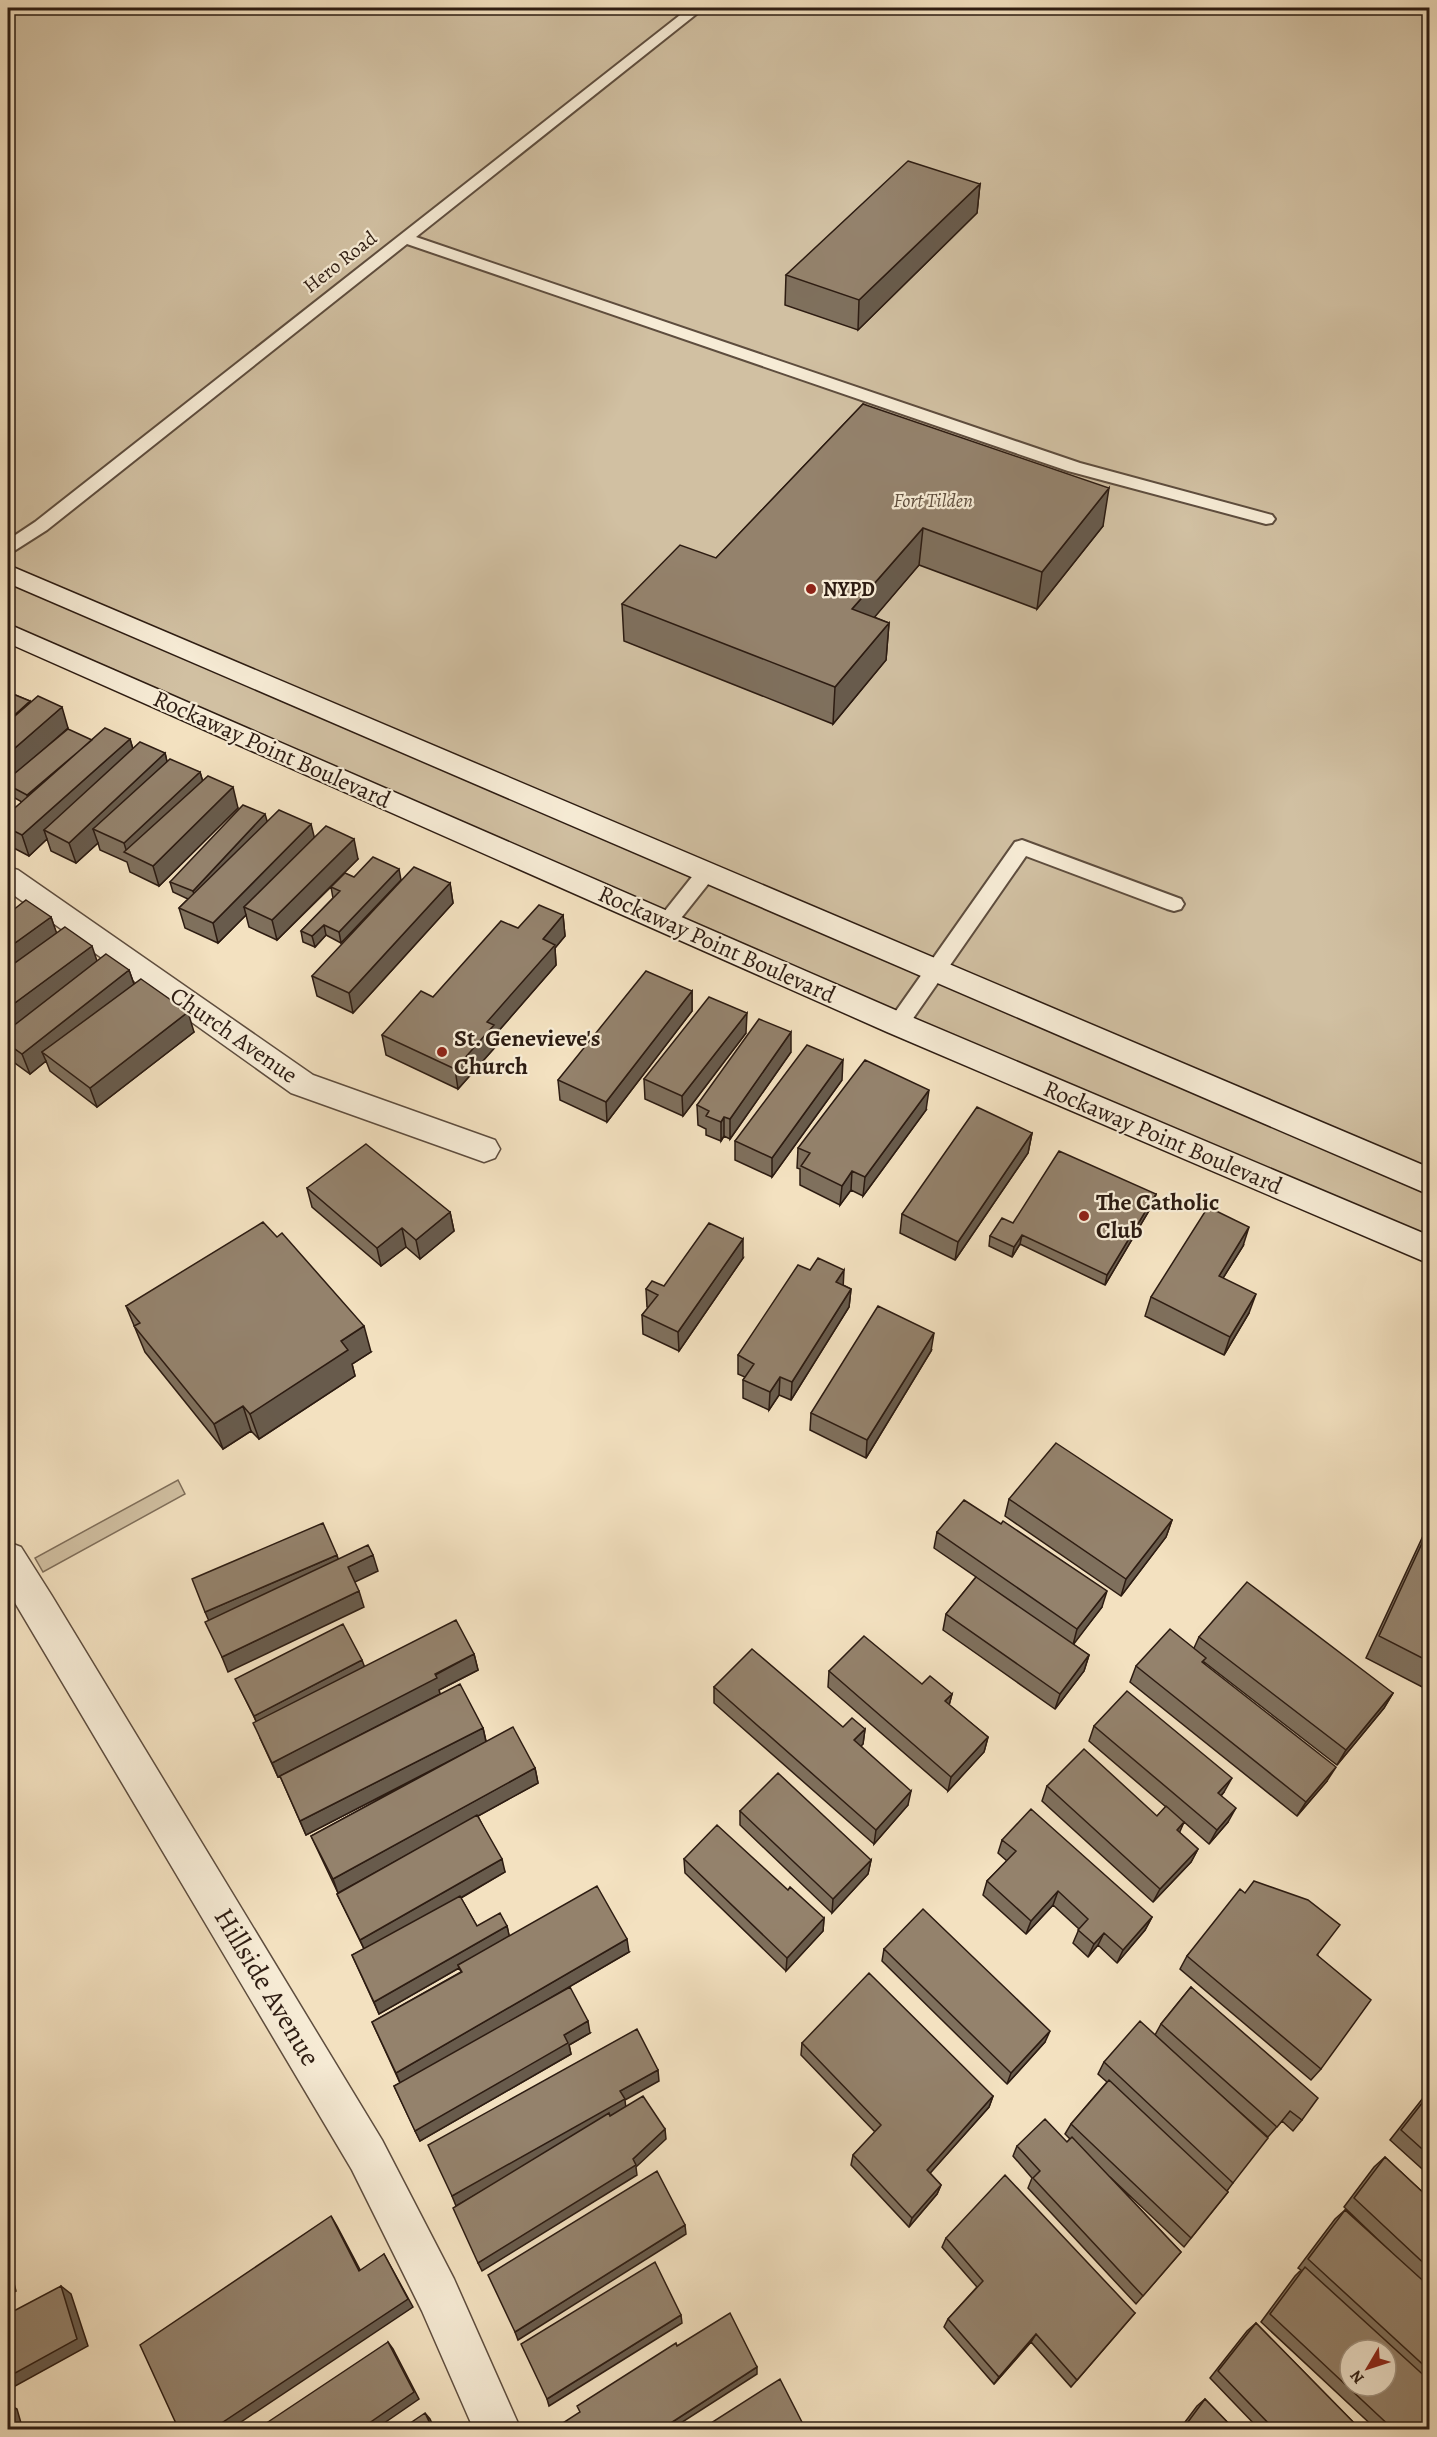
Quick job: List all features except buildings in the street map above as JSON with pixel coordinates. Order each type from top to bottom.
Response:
[{"type":"street","points":[[8,573],[1430,1182]]},
{"type":"street","name":"Rockaway Point Boulevard","points":[[8,633],[898,1024],[1430,1251]]},
{"type":"street","name":"Church Avenue","points":[[8,877],[302,1084],[484,1149]]},
{"type":"street","name":"Hillside Avenue","points":[[8,1560],[367,2155],[438,2295],[498,2430]]},
{"type":"lane","name":"Hero Road","points":[[8,547],[41,526],[697,8]]},
{"type":"lane","points":[[404,238],[1074,467],[1266,519]]},
{"type":"lane","points":[[898,1024],[1022,847],[1174,904]]},
{"type":"lane","points":[[667,922],[706,873]]},
{"type":"green space","name":"Fort Tilden","points":[[8,8],[1429,8],[1429,1256],[8,633]]},
{"type":"green space","points":[[178,1480],[185,1494],[43,1572],[35,1558]]},
{"type":"place","name":"NYPD","points":[[811,589]]},
{"type":"place","name":"St. Genevieve's Church","points":[[442,1052]]},
{"type":"place","name":"The Catholic Club","points":[[1084,1216]]}]
